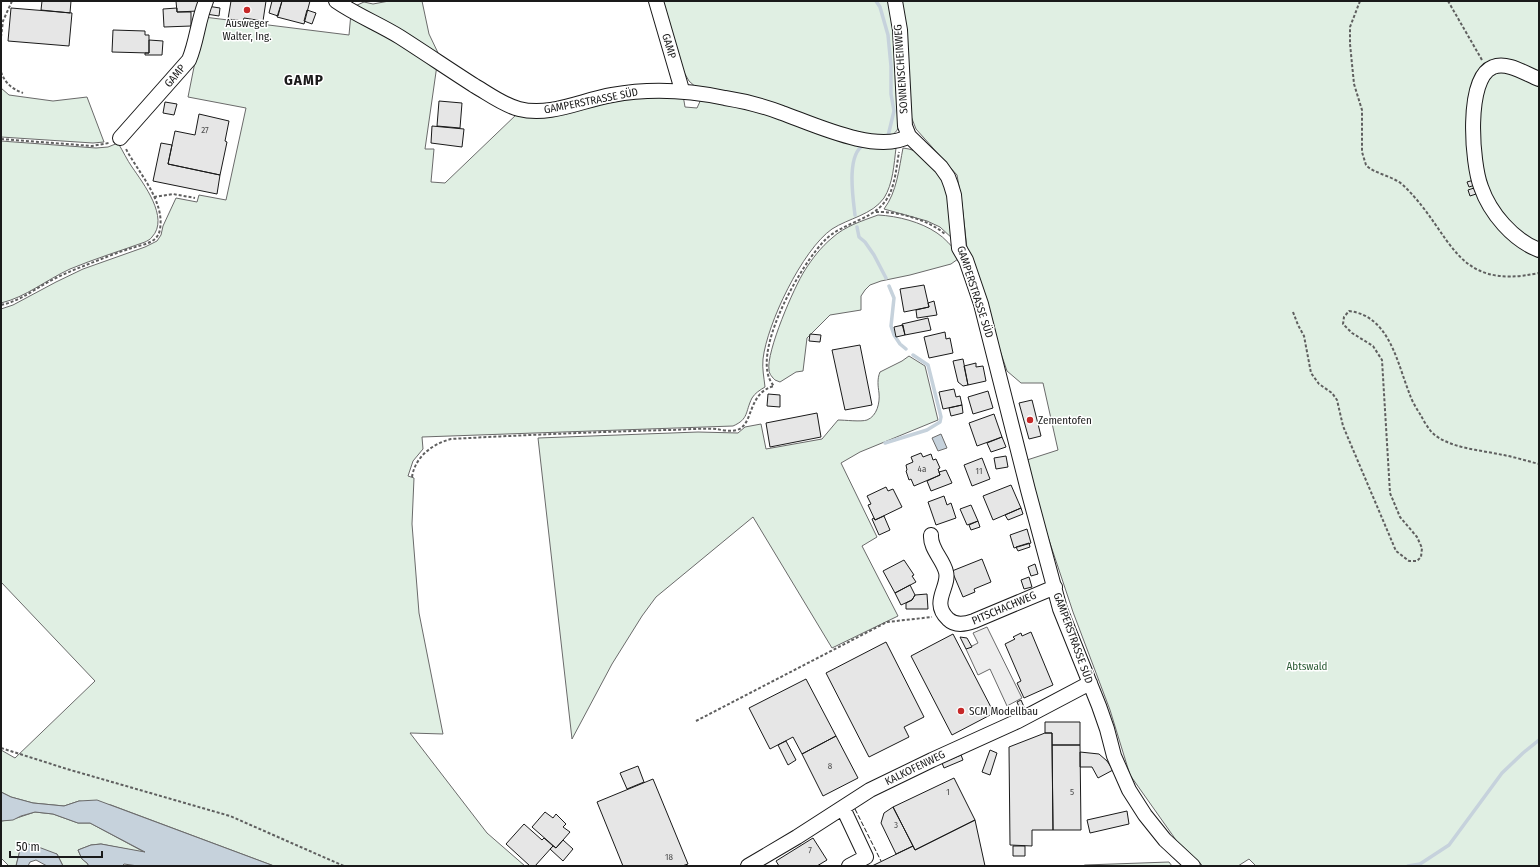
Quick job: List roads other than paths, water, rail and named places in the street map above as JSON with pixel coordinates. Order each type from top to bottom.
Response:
[{"type":"street","name":"GAMP","points":[[120,138],[189,60],[206,1]]},
{"type":"street","name":"GAMPERSTRASSE SÜD","points":[[336,1],[399,36],[492,97],[519,109],[538,111],[550,110],[612,94],[682,90],[754,104],[781,112],[844,136],[877,141],[905,138],[935,160],[948,177],[954,195],[960,248],[966,260],[983,311],[1060,609],[1090,683],[1107,729],[1114,756],[1128,790],[1145,815],[1165,840],[1193,866]]},
{"type":"street","name":"GAMP","points":[[656,1],[682,90]]},
{"type":"street","name":"SONNENSCHEINWEG","points":[[894,1],[900,30],[905,138]]},
{"type":"street","points":[[1539,78],[1505,66],[1498,65],[1488,70],[1480,80],[1474,123],[1474,154],[1481,188],[1487,201],[1506,227],[1522,241],[1539,250]]},
{"type":"street","name":"PITSCHACHWEG","points":[[931,535],[930,540],[947,574],[940,602],[945,616],[950,621],[965,624],[1054,587]]},
{"type":"street","name":"KALKOFENWEG","points":[[748,866],[786,844],[870,790],[1018,721],[1090,683]]},
{"type":"street","points":[[843,808],[866,857],[849,866]]},
{"type":"waterway","points":[[876,1],[880,7],[888,35],[891,66],[891,94],[894,111],[888,136]]},
{"type":"waterway","points":[[855,215],[852,188],[853,167],[858,150],[864,145]]},
{"type":"waterway","points":[[857,227],[859,237],[865,242],[874,255],[886,278]]},
{"type":"waterway","points":[[889,286],[894,298],[891,326],[894,335],[900,344],[906,349]]},
{"type":"waterway","points":[[885,443],[927,430],[940,422],[941,417],[928,365],[913,355]]},
{"type":"waterway","points":[[1408,866],[1420,864],[1449,845],[1502,773],[1539,740]]},
{"type":"place","name":"Ausweger Walter, Ing.","points":[[247,10]]},
{"type":"place","name":"Zementofen","points":[[1030,420]]},
{"type":"place","name":"SCM Modellbau","points":[[961,711]]},
{"type":"district","name":"GAMP","points":[[304,80]]},
{"type":"park label","name":"Abtswald","points":[[1307,666]]}]
